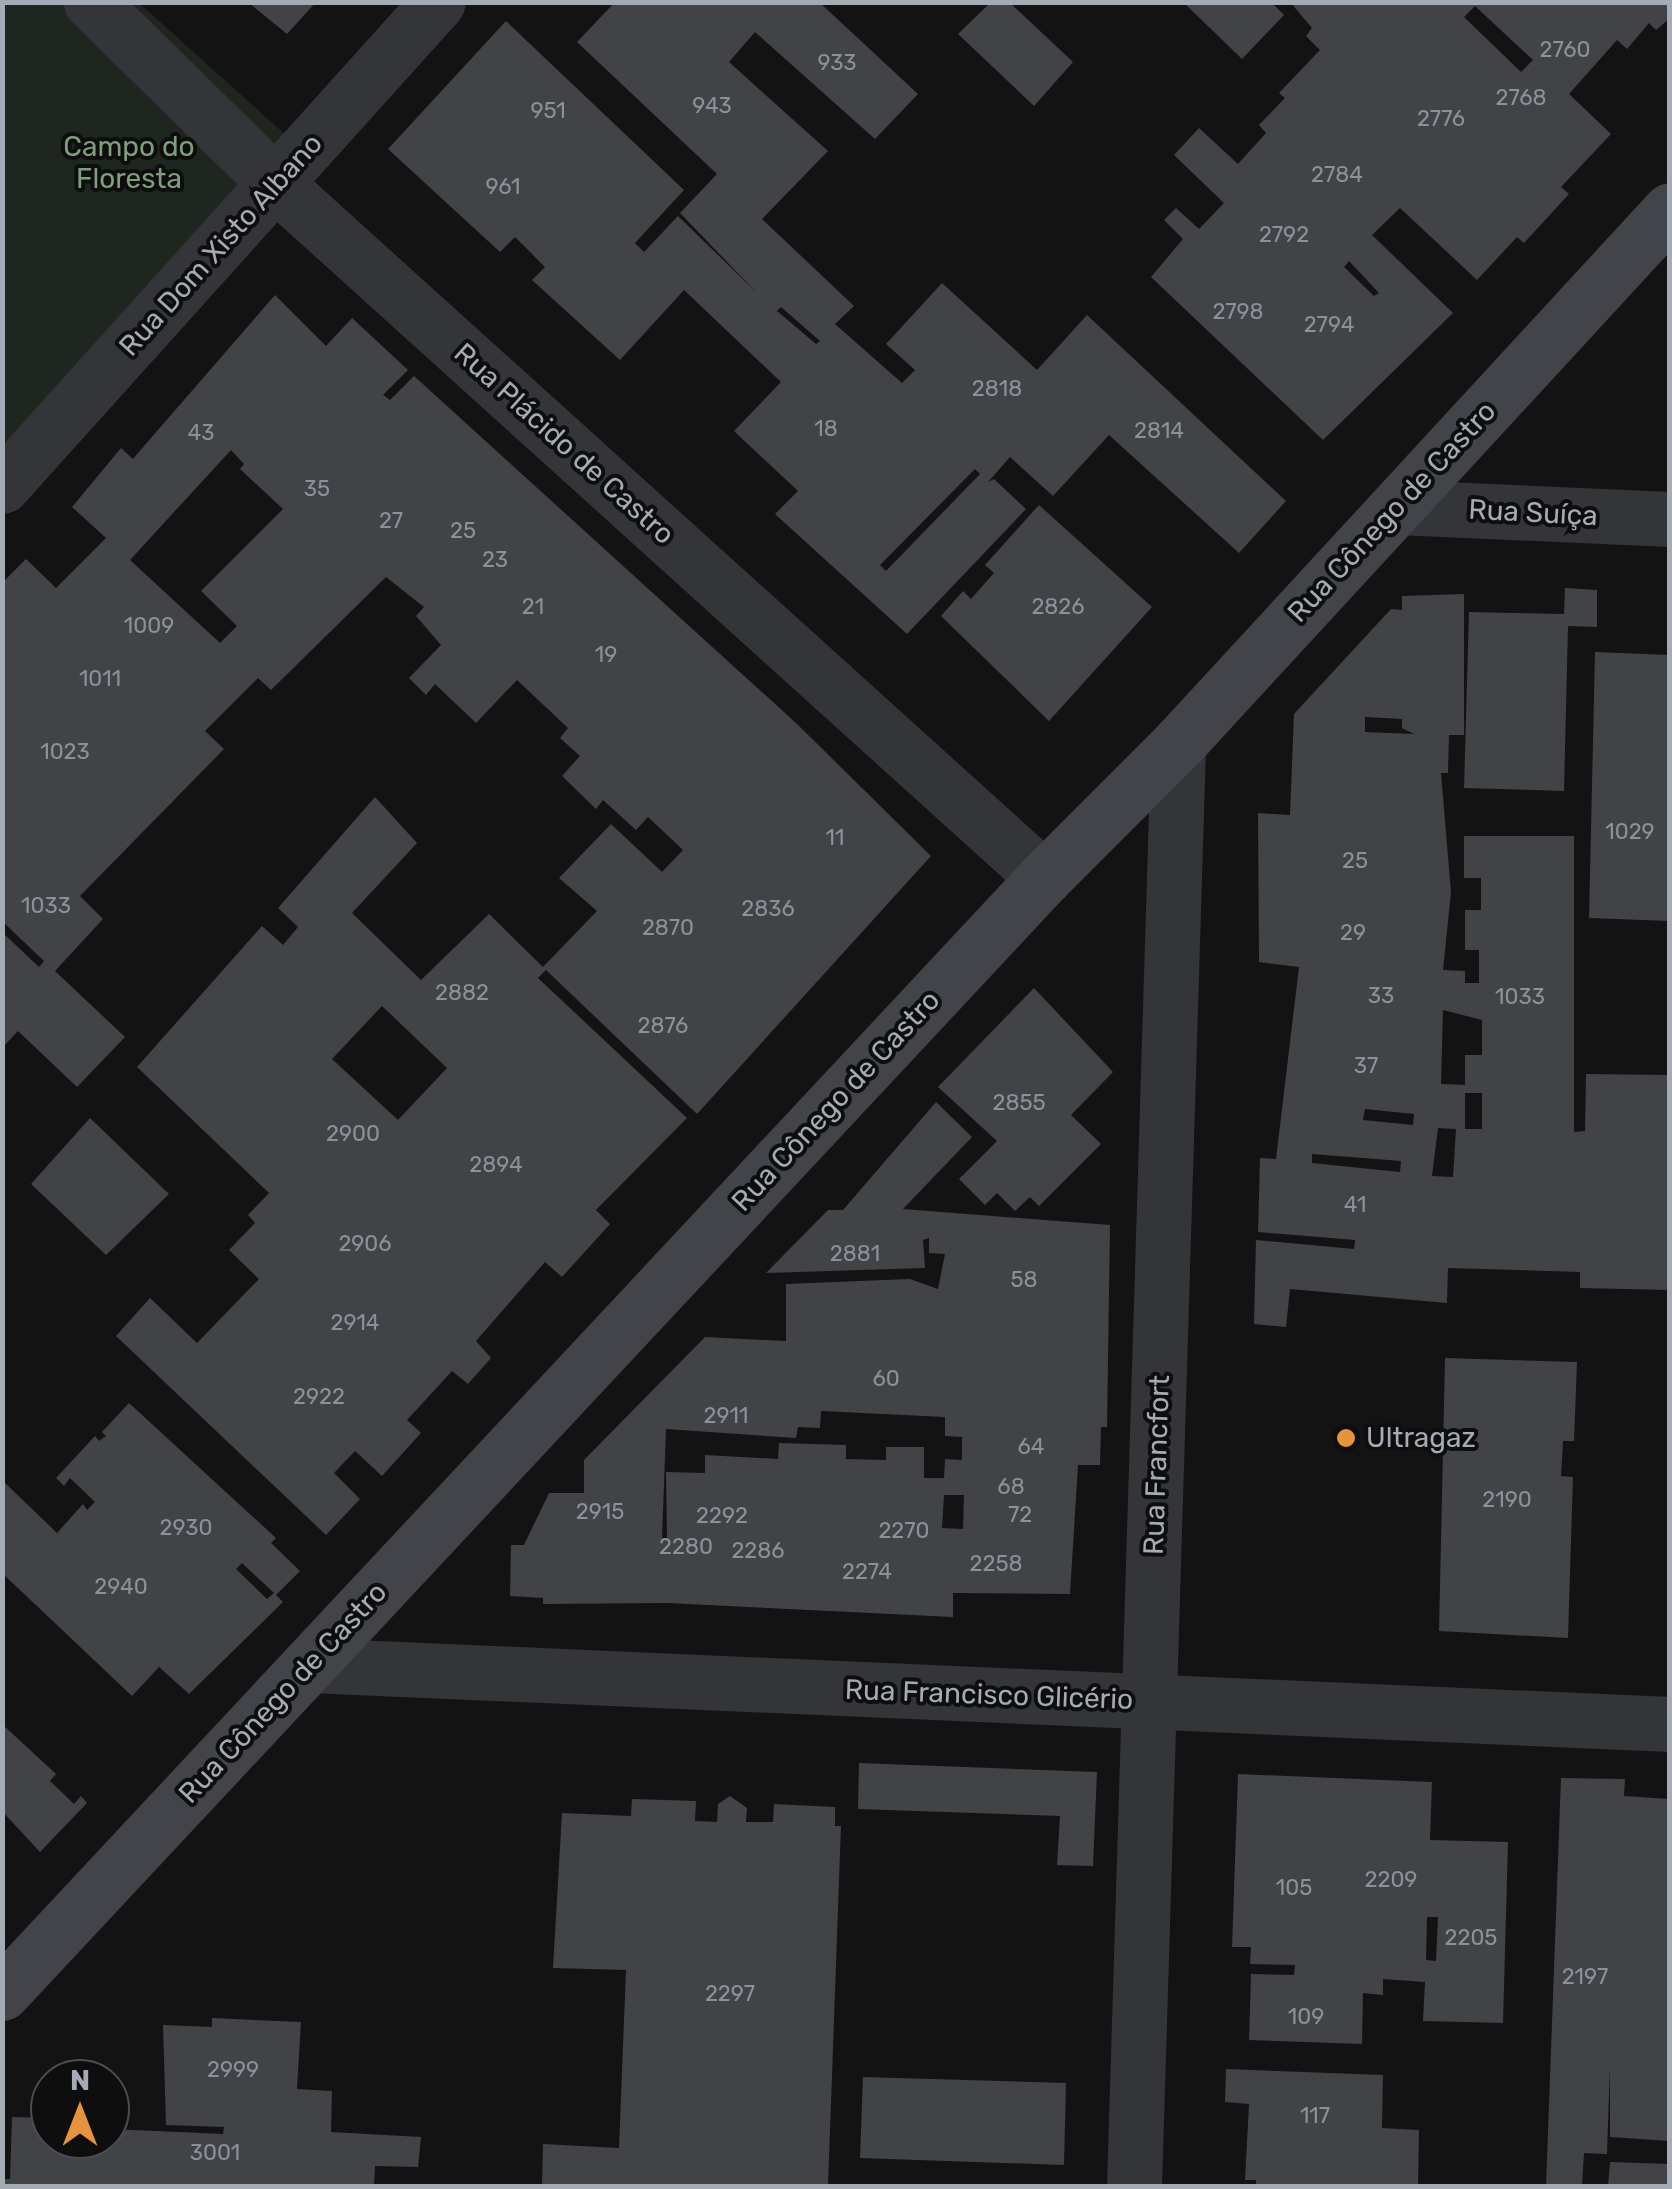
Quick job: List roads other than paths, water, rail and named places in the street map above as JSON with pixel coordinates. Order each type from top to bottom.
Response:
[{"type":"main road","name":"Rua Cônego de Castro","points":[[2,1992],[1044,878],[1178,744],[1670,210]]},
{"type":"street","name":"Rua Plácido de Castro","points":[[92,2],[276,184],[1044,878]]},
{"type":"street","name":"Rua Dom Xisto Albano","points":[[2,486],[438,2]]},
{"type":"street","name":"Rua Suíça","points":[[1397,506],[1670,519]]},
{"type":"street","name":"Rua Francfort","points":[[1134,2186],[1178,744]]},
{"type":"street","name":"Rua Francisco Glicério","points":[[309,1665],[1670,1724]]},
{"type":"place","name":"Ultragaz","points":[[1346,1438]]},
{"type":"park label","name":"Campo do Floresta","points":[[129,163]]}]
